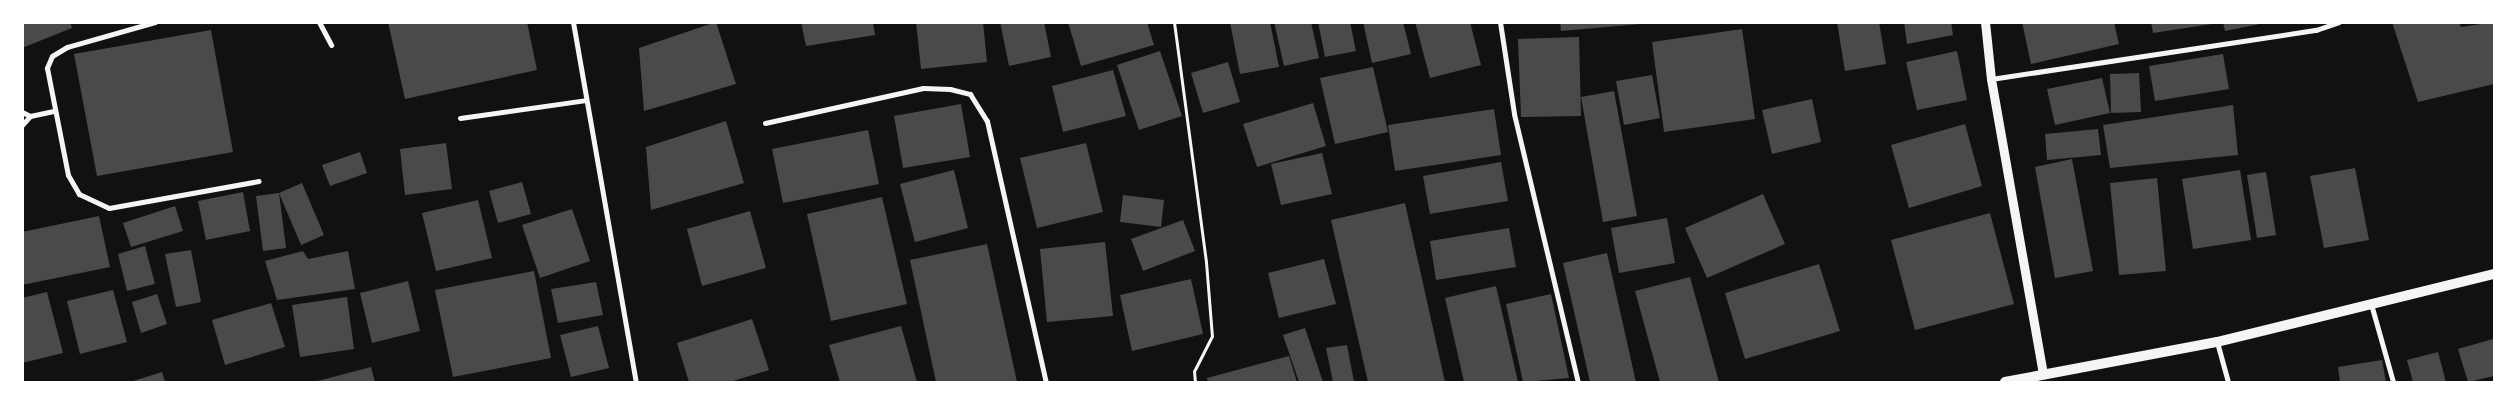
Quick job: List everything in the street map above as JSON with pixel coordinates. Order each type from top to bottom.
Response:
[{"type":"main road","points":[[2005,382],[2043,373],[2217,342],[2494,274]]},
{"type":"street","points":[[156,22],[67,47],[52,56],[46,68],[53,111],[68,175],[79,194],[110,208],[259,181]]},
{"type":"street","points":[[319,22],[331,45]]},
{"type":"street","points":[[572,22],[636,382]]},
{"type":"street","points":[[1500,22],[1514,114],[1578,382]]},
{"type":"street","points":[[1985,22],[1991,79],[2043,373]]},
{"type":"street","points":[[1991,79],[2316,30],[2339,22]]},
{"type":"street","points":[[765,123],[923,88],[950,88],[970,94],[987,121],[1046,382]]},
{"type":"street","points":[[460,118],[586,100]]},
{"type":"street","points":[[22,125],[30,116],[53,111]]},
{"type":"street","points":[[22,112],[30,116]]},
{"type":"street","points":[[2371,304],[2393,382]]},
{"type":"street","points":[[2217,342],[2228,382]]},
{"type":"path","points":[[1174,22],[1205,252],[1212,336],[1194,371],[1195,382]]},
{"type":"building","points":[[22,22],[70,22],[72,28],[22,48]]},
{"type":"building","points":[[388,22],[527,22],[537,70],[405,99]]},
{"type":"building","points":[[716,22],[736,84],[644,111],[639,48]]},
{"type":"building","points":[[801,22],[873,22],[875,35],[806,46]]},
{"type":"building","points":[[916,22],[983,22],[987,62],[921,69]]},
{"type":"building","points":[[1000,22],[1044,22],[1051,57],[1009,66]]},
{"type":"building","points":[[1068,22],[1147,22],[1154,45],[1081,66]]},
{"type":"building","points":[[1230,22],[1270,22],[1279,67],[1240,74]]},
{"type":"building","points":[[1274,22],[1311,22],[1319,58],[1284,66]]},
{"type":"building","points":[[1318,22],[1350,22],[1356,51],[1325,57]]},
{"type":"building","points":[[1363,22],[1403,22],[1411,54],[1372,63]]},
{"type":"building","points":[[1415,22],[1470,22],[1481,65],[1430,78]]},
{"type":"building","points":[[1560,22],[1640,22],[1640,24],[1561,31]]},
{"type":"building","points":[[1837,22],[1879,22],[1886,64],[1845,71]]},
{"type":"building","points":[[1904,22],[1951,22],[1953,35],[1907,44]]},
{"type":"building","points":[[2022,22],[2114,22],[2119,44],[2031,64]]},
{"type":"building","points":[[2151,22],[2212,22],[2212,24],[2153,33]]},
{"type":"building","points":[[2223,22],[2265,22],[2265,23],[2225,31]]},
{"type":"building","points":[[2392,22],[2459,22],[2461,27],[2494,22],[2494,84],[2418,102]]},
{"type":"building","points":[[1742,29],[1755,119],[1664,132],[1652,42]]},
{"type":"building","points":[[211,30],[233,152],[97,176],[74,54]]},
{"type":"building","points":[[1579,37],[1581,116],[1521,117],[1518,39]]},
{"type":"building","points":[[1160,51],[1182,116],[1139,130],[1117,65]]},
{"type":"building","points":[[1957,51],[1967,100],[1917,110],[1906,62]]},
{"type":"building","points":[[2223,54],[2229,89],[2155,101],[2149,66]]},
{"type":"building","points":[[1228,62],[1240,102],[1203,113],[1191,73]]},
{"type":"building","points":[[1373,67],[1388,132],[1335,144],[1320,78]]},
{"type":"building","points":[[1113,70],[1126,116],[1063,132],[1052,86]]},
{"type":"building","points":[[2139,73],[2141,112],[2111,113],[2110,74]]},
{"type":"building","points":[[1652,75],[1660,118],[1624,125],[1616,81]]},
{"type":"building","points":[[2102,78],[2110,113],[2055,125],[2047,89]]},
{"type":"building","points":[[1614,91],[1637,216],[1603,222],[1581,97]]},
{"type":"building","points":[[1812,99],[1821,142],[1772,154],[1762,110]]},
{"type":"building","points":[[1313,103],[1326,146],[1257,167],[1243,124]]},
{"type":"building","points":[[961,104],[970,157],[903,168],[894,116]]},
{"type":"building","points":[[2233,105],[2238,155],[2110,168],[2103,125]]},
{"type":"building","points":[[1494,109],[1501,155],[1395,171],[1388,125]]},
{"type":"building","points":[[726,121],[744,183],[651,210],[646,147]]},
{"type":"building","points":[[1965,124],[1982,186],[1909,208],[1891,145]]},
{"type":"building","points":[[2098,129],[2101,155],[2047,160],[2045,134]]},
{"type":"building","points":[[868,130],[879,184],[783,203],[772,149]]},
{"type":"building","points":[[446,143],[452,189],[405,195],[400,149]]},
{"type":"building","points":[[1086,143],[1103,212],[1037,228],[1020,158]]},
{"type":"building","points":[[360,152],[367,173],[330,186],[322,165]]},
{"type":"building","points":[[1322,153],[1332,194],[1281,205],[1271,164]]},
{"type":"building","points":[[2072,159],[2093,271],[2055,278],[2035,167]]},
{"type":"building","points":[[1501,162],[1508,201],[1430,214],[1423,176]]},
{"type":"building","points":[[2355,168],[2369,240],[2324,248],[2310,176]]},
{"type":"building","points":[[954,170],[968,228],[915,242],[900,184]]},
{"type":"building","points":[[2240,170],[2251,240],[2193,249],[2182,179]]},
{"type":"building","points":[[2266,172],[2276,235],[2257,238],[2247,175]]},
{"type":"building","points":[[2157,178],[2166,271],[2119,275],[2110,183]]},
{"type":"building","points":[[522,182],[531,214],[498,223],[489,191]]},
{"type":"building","points":[[302,183],[324,235],[301,245],[279,193]]},
{"type":"building","points":[[243,192],[250,231],[206,240],[198,201]]},
{"type":"building","points":[[279,193],[286,248],[263,251],[256,196]]},
{"type":"building","points":[[1763,194],[1785,244],[1707,278],[1685,228]]},
{"type":"building","points":[[1123,195],[1164,200],[1161,227],[1120,222]]},
{"type":"building","points":[[882,197],[907,304],[831,321],[807,214]]},
{"type":"building","points":[[478,200],[492,258],[436,271],[422,213]]},
{"type":"building","points":[[1405,203],[1445,382],[1368,382],[1331,220]]},
{"type":"building","points":[[175,206],[183,231],[131,247],[123,223]]},
{"type":"building","points":[[572,209],[590,261],[540,278],[522,225]]},
{"type":"building","points":[[750,211],[766,268],[702,286],[687,229]]},
{"type":"building","points":[[1990,213],[2014,304],[1915,330],[1891,240]]},
{"type":"building","points":[[99,216],[110,267],[22,285],[22,232]]},
{"type":"building","points":[[1667,218],[1675,263],[1619,273],[1611,228]]},
{"type":"building","points":[[1183,220],[1195,251],[1143,271],[1131,239]]},
{"type":"building","points":[[1509,228],[1516,267],[1436,280],[1430,241]]},
{"type":"building","points":[[1105,242],[1113,316],[1047,322],[1040,249]]},
{"type":"building","points":[[987,244],[1017,382],[936,382],[910,260]]},
{"type":"building","points":[[145,246],[155,284],[127,291],[118,254]]},
{"type":"building","points":[[191,250],[201,302],[176,307],[165,254]]},
{"type":"building","points":[[303,251],[308,259],[348,251],[355,289],[277,300],[265,261]]},
{"type":"building","points":[[1607,253],[1636,382],[1590,382],[1563,263]]},
{"type":"building","points":[[1324,259],[1336,304],[1279,318],[1268,273]]},
{"type":"building","points":[[1819,264],[1840,331],[1745,359],[1725,293]]},
{"type":"building","points":[[534,271],[551,358],[453,377],[435,290]]},
{"type":"building","points":[[1690,277],[1719,382],[1660,382],[1635,291]]},
{"type":"building","points":[[1191,279],[1203,334],[1132,351],[1120,295]]},
{"type":"building","points":[[408,281],[420,331],[372,343],[360,293]]},
{"type":"building","points":[[596,282],[603,315],[558,323],[551,289]]},
{"type":"building","points":[[1496,286],[1518,382],[1464,382],[1445,298]]},
{"type":"building","points":[[113,290],[127,342],[80,354],[67,301]]},
{"type":"building","points":[[47,292],[63,353],[22,363],[22,298]]},
{"type":"building","points":[[157,294],[167,324],[141,333],[132,302]]},
{"type":"building","points":[[1551,294],[1569,378],[1523,382],[1506,304]]},
{"type":"building","points":[[347,297],[354,349],[300,357],[292,305]]},
{"type":"building","points":[[271,303],[285,347],[225,365],[212,320]]},
{"type":"building","points":[[752,319],[769,370],[730,382],[689,382],[677,343]]},
{"type":"building","points":[[598,326],[609,368],[571,377],[560,335]]},
{"type":"building","points":[[901,326],[917,382],[840,382],[829,345]]},
{"type":"building","points":[[1305,328],[1323,382],[1299,382],[1283,335]]},
{"type":"building","points":[[2493,339],[2494,376],[2468,382],[2458,349]]},
{"type":"building","points":[[1347,345],[1354,382],[1333,382],[1326,348]]},
{"type":"building","points":[[2438,352],[2446,382],[2413,382],[2407,360]]},
{"type":"building","points":[[1289,356],[1297,382],[1208,382],[1207,378]]},
{"type":"building","points":[[2382,360],[2386,382],[2340,382],[2338,367]]},
{"type":"building","points":[[371,367],[375,382],[314,382]]},
{"type":"building","points":[[162,372],[165,382],[130,382]]}]
